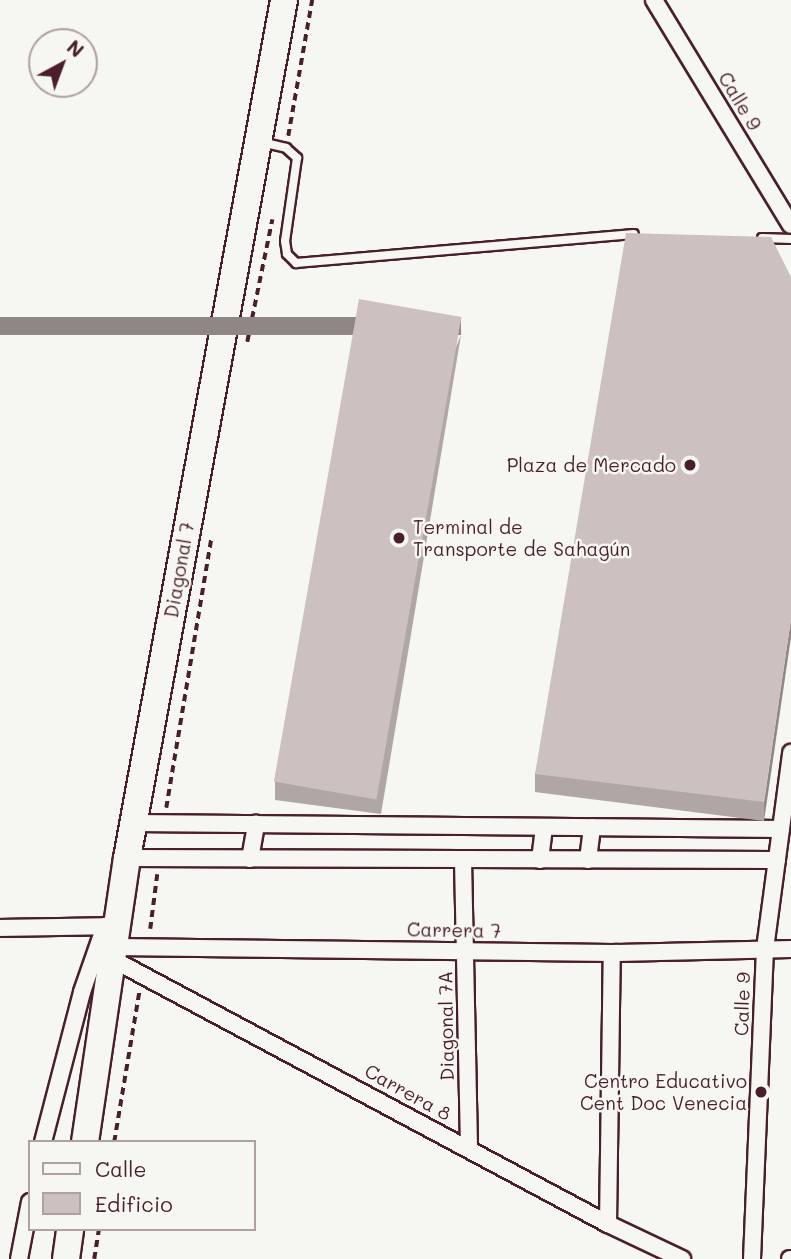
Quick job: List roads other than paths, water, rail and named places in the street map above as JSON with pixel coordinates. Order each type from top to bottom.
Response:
[{"type":"highway","name":"Diagonal 7","points":[[85,1140],[127,858],[284,0]]},
{"type":"highway","points":[[66,1259],[71,1231]]},
{"type":"street","name":"Calle 9","points":[[654,0],[791,225]]},
{"type":"street","name":"Calle 9","points":[[752,1259],[765,949],[791,753]]},
{"type":"street","points":[[134,823],[781,829]]},
{"type":"street","points":[[250,859],[256,824]]},
{"type":"street","points":[[540,860],[544,827]]},
{"type":"street","points":[[588,860],[592,827]]},
{"type":"street","points":[[127,858],[777,860]]},
{"type":"street","name":"Diagonal 7A","points":[[463,860],[469,1149]]},
{"type":"street","name":"Carrera 7","points":[[0,928],[113,940],[148,947],[612,953],[791,949]]},
{"type":"street","points":[[44,1140],[82,992],[113,940]]},
{"type":"street","name":"Carrera 8","points":[[113,940],[142,971],[608,1224],[682,1259]]},
{"type":"street","points":[[608,1224],[612,953]]},
{"type":"street","points":[[19,1259],[28,1212]]},
{"type":"lane","points":[[257,142],[286,148],[297,158],[299,169],[285,241],[287,254],[296,263],[645,234]]},
{"type":"lane","points":[[751,237],[791,239]]},
{"type":"place","name":"Plaza de Mercado","points":[[690,465]]},
{"type":"place","name":"Terminal de Transporte de Sahagún","points":[[399,538]]},
{"type":"place","name":"Centro Educativo Cent Doc Venecia","points":[[761,1092]]}]
